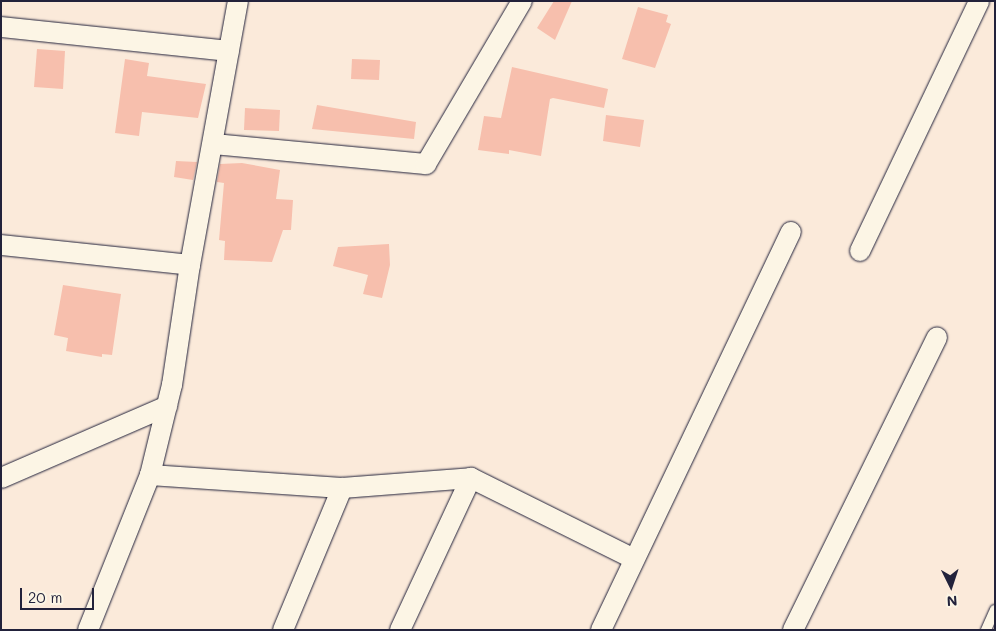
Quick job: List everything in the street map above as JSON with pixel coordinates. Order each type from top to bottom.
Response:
[{"type":"street","points":[[88,630],[150,476],[167,406],[190,265],[238,1]]},
{"type":"street","points":[[213,144],[426,164],[522,1]]},
{"type":"street","points":[[860,251],[979,1]]},
{"type":"street","points":[[1,27],[229,51]]},
{"type":"street","points":[[600,630],[791,232]]},
{"type":"street","points":[[1,245],[190,265]]},
{"type":"street","points":[[793,630],[937,336]]},
{"type":"street","points":[[1,478],[167,406]]},
{"type":"street","points":[[150,476],[342,488],[471,478],[634,559]]},
{"type":"street","points":[[400,630],[471,478]]},
{"type":"street","points":[[283,630],[342,488]]},
{"type":"lane","points":[[986,630],[995,610]]},
{"type":"building","points":[[554,1],[572,1],[555,40],[537,28]]},
{"type":"building","points":[[638,7],[668,15],[666,22],[671,24],[655,68],[622,59]]},
{"type":"building","points":[[37,49],[65,51],[63,89],[34,87]]},
{"type":"building","points":[[125,59],[149,63],[147,76],[206,84],[198,118],[142,112],[139,136],[115,133]]},
{"type":"building","points":[[352,59],[380,60],[379,80],[351,79]]},
{"type":"building","points":[[512,67],[608,89],[604,108],[550,99],[541,156],[509,150],[509,154],[478,150],[484,116],[501,118]]},
{"type":"building","points":[[317,105],[416,122],[414,139],[312,129]]},
{"type":"building","points":[[245,108],[280,110],[279,131],[244,130]]},
{"type":"building","points":[[606,115],[644,120],[640,147],[603,141]]},
{"type":"building","points":[[176,161],[197,162],[193,180],[174,177]]},
{"type":"building","points":[[242,163],[280,170],[276,199],[293,200],[291,230],[283,230],[272,262],[224,260],[225,241],[219,240],[224,183],[217,182],[220,164]]},
{"type":"building","points":[[389,244],[390,265],[382,298],[363,294],[368,275],[333,266],[338,247]]},
{"type":"building","points":[[63,285],[121,294],[112,355],[102,354],[102,357],[66,351],[68,338],[54,335]]}]
